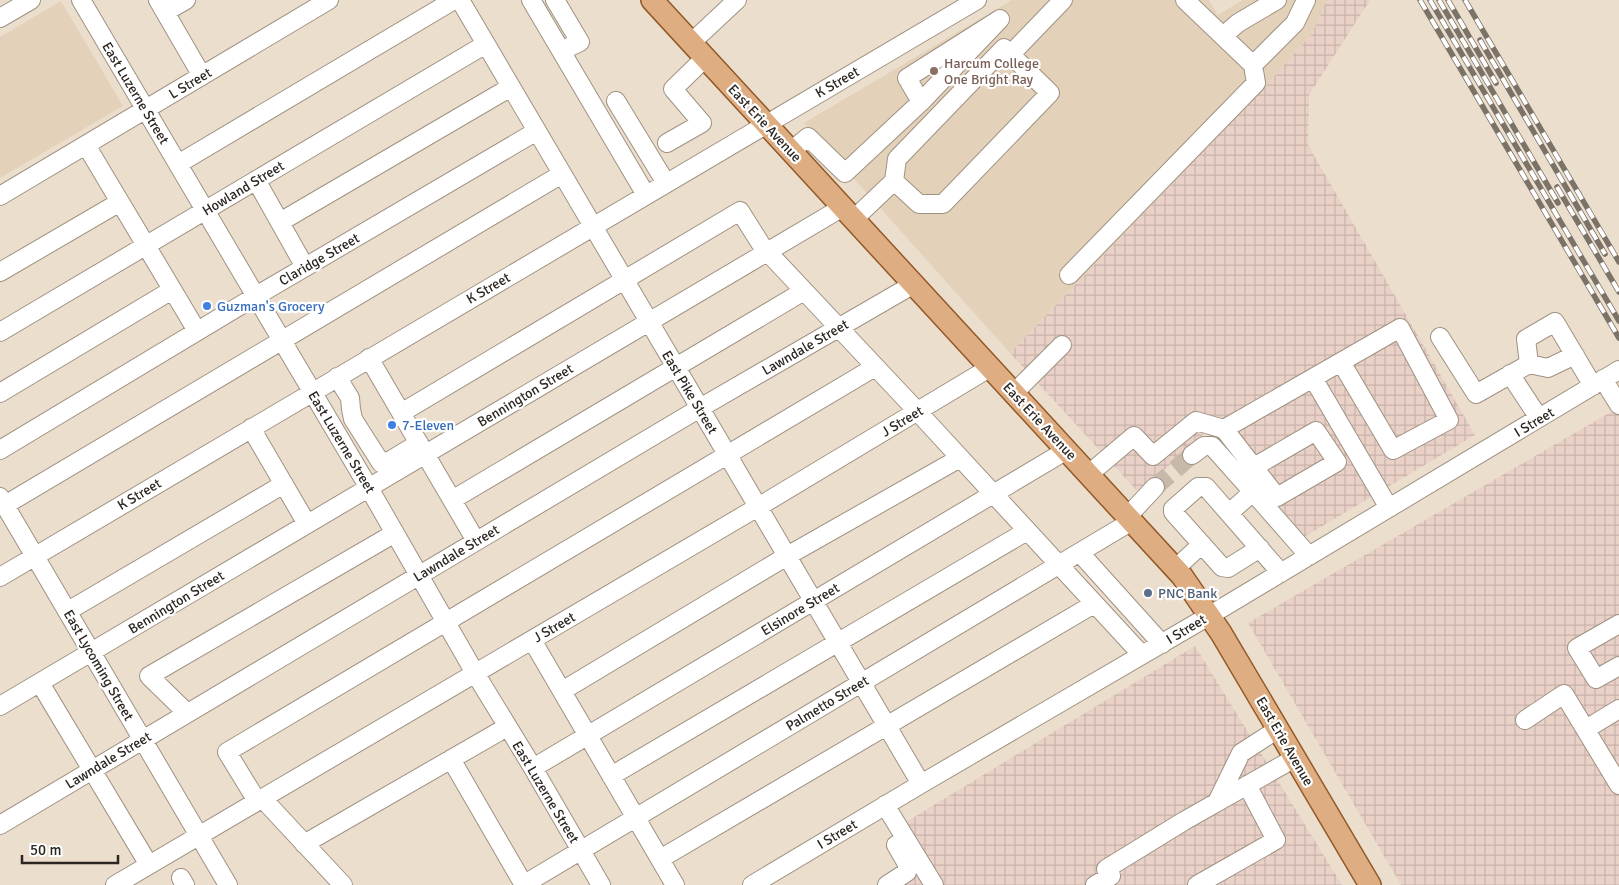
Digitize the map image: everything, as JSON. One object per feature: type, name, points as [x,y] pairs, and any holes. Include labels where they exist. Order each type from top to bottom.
[{"type":"main road","name":"East Erie Avenue","points":[[652,0],[1176,569],[1210,615],[1370,885]]},
{"type":"street","name":"East Luzerne Street","points":[[81,0],[358,469],[474,673],[533,768],[601,885]]},
{"type":"street","points":[[186,0],[161,6],[202,76]]},
{"type":"street","name":"L Street","points":[[0,196],[329,0]]},
{"type":"street","points":[[178,164],[454,0]]},
{"type":"street","name":"East Pike Street","points":[[460,0],[921,784]]},
{"type":"street","points":[[531,0],[646,195]]},
{"type":"street","points":[[555,0],[580,42],[561,51]]},
{"type":"street","points":[[667,143],[702,123],[673,89],[698,50],[737,0]]},
{"type":"street","name":"K Street","points":[[0,577],[977,0]]},
{"type":"street","points":[[1010,55],[1063,0]]},
{"type":"street","points":[[1070,276],[1256,83],[1253,65],[1185,0]]},
{"type":"street","points":[[1223,36],[1238,23],[1277,0]]},
{"type":"street","points":[[1253,65],[1295,23],[1306,0]]},
{"type":"street","points":[[0,18],[20,3]]},
{"type":"street","points":[[791,151],[808,137],[845,173],[921,102],[1000,18],[907,78],[921,102]]},
{"type":"street","name":"Howland Street","points":[[0,332],[486,44]]},
{"type":"street","points":[[1004,48],[1050,93],[943,204],[919,204],[894,181],[897,159],[1004,48]]},
{"type":"street","points":[[280,222],[511,88]]},
{"type":"street","points":[[616,101],[666,183]]},
{"type":"street","name":"Claridge Street","points":[[0,450],[197,331],[537,131]]},
{"type":"street","points":[[86,145],[197,331]]},
{"type":"street","points":[[3,501],[282,341],[562,174]]},
{"type":"street","points":[[256,180],[305,267]]},
{"type":"street","name":"Bennington Street","points":[[0,706],[369,488],[422,449],[649,322],[767,252],[848,213],[894,181]]},
{"type":"street","points":[[0,272],[120,202]]},
{"type":"street","points":[[401,413],[740,211],[767,252],[918,412],[1142,655]]},
{"type":"street","name":"Lawndale Street","points":[[0,825],[700,408],[914,284]]},
{"type":"street","points":[[0,393],[172,290]]},
{"type":"street","points":[[452,500],[804,291]]},
{"type":"street","points":[[1529,364],[1526,340],[1555,322],[1575,355],[1619,405]]},
{"type":"street","points":[[1224,429],[1400,328],[1449,420],[1393,450],[1341,362]]},
{"type":"street","points":[[1440,337],[1476,394],[1529,364],[1548,368],[1575,355]]},
{"type":"street","points":[[1014,393],[1062,345]]},
{"type":"street","points":[[369,358],[476,541]]},
{"type":"street","points":[[343,885],[260,800],[227,752],[875,366]]},
{"type":"street","name":"J Street","points":[[115,885],[758,507],[991,367]]},
{"type":"street","name":"I Street","points":[[752,885],[880,808],[1162,644],[1619,370]]},
{"type":"street","points":[[1510,374],[1539,418]]},
{"type":"street","points":[[337,377],[350,398],[353,419],[380,464],[422,449]]},
{"type":"street","points":[[1313,378],[1389,508]]},
{"type":"street","points":[[331,423],[351,411]]},
{"type":"street","points":[[1089,474],[1134,436],[1153,456],[1196,421],[1224,429],[1254,467]]},
{"type":"street","points":[[251,428],[307,524]]},
{"type":"street","points":[[1192,455],[1204,446],[1212,446],[1308,556]]},
{"type":"street","name":"Elsinore Street","points":[[533,768],[1067,450]]},
{"type":"street","points":[[562,691],[787,556],[960,458]]},
{"type":"street","points":[[358,469],[377,459]]},
{"type":"street","points":[[68,611],[284,484]]},
{"type":"street","points":[[1260,548],[1228,568],[1222,566],[1173,512],[1173,509],[1198,487],[1206,486],[1281,572]]},
{"type":"street","name":"Palmetto Street","points":[[523,885],[1080,552],[1130,518],[1156,487]]},
{"type":"street","points":[[1229,513],[1253,492]]},
{"type":"street","name":"East Lycoming Street","points":[[3,501],[228,885]]},
{"type":"street","points":[[611,776],[1027,531]]},
{"type":"street","points":[[187,713],[149,676],[395,533]]},
{"type":"street","points":[[1176,569],[1202,544]]},
{"type":"street","points":[[1080,552],[1162,644]]},
{"type":"street","points":[[660,859],[1094,604]]},
{"type":"street","points":[[1619,624],[1577,648],[1596,679],[1619,666]]},
{"type":"street","points":[[532,640],[675,885]]},
{"type":"street","points":[[40,682],[149,865]]},
{"type":"street","points":[[1525,720],[1564,694],[1619,785]]},
{"type":"street","points":[[1586,729],[1619,709]]},
{"type":"street","points":[[304,844],[507,727]]},
{"type":"street","points":[[1217,802],[1241,753],[1278,729]]},
{"type":"street","points":[[1096,885],[1111,876],[1106,869],[1217,802],[1295,758]]},
{"type":"street","points":[[451,759],[523,885]]},
{"type":"street","points":[[1197,885],[1276,840],[1247,785]]},
{"type":"street","points":[[880,808],[908,868],[907,872],[887,885]]},
{"type":"street","points":[[880,808],[934,885]]},
{"type":"shaded area","points":[[1012,0],[1209,0],[1218,15],[1243,0],[1327,0],[1312,34],[1264,88],[1010,353],[804,123]]},
{"type":"shaded area","points":[[1327,0],[1370,0],[1309,95],[1308,145],[1475,435],[1304,537],[1206,432],[1139,493],[1010,353],[1264,88],[1312,34]]},
{"type":"shaded area","points":[[61,1],[123,106],[0,178],[0,37]]},
{"type":"shaded area","points":[[1616,409],[1619,413],[1619,885],[1401,885],[1248,623]]},
{"type":"shaded area","points":[[1195,646],[1342,885],[898,885],[917,873],[893,830]]},
{"type":"tunnel","points":[[1155,487],[1192,455]]},
{"type":"railway","points":[[1420,0],[1619,338]]},
{"type":"railway","points":[[1430,0],[1619,321]]},
{"type":"railway","points":[[1439,0],[1558,203]]},
{"type":"railway","points":[[1448,0],[1496,83]]},
{"type":"railway","points":[[1465,0],[1619,262]]},
{"type":"railway","points":[[1480,40],[1605,254]]},
{"type":"railway","points":[[1557,187],[1619,292]]},
{"type":"place","name":"Harcum College One Bright Ray","points":[[934,71]]},
{"type":"place","name":"Guzman's Grocery","points":[[207,306]]},
{"type":"place","name":"7-Eleven","points":[[392,425]]},
{"type":"place","name":"PNC Bank","points":[[1148,593]]}]
